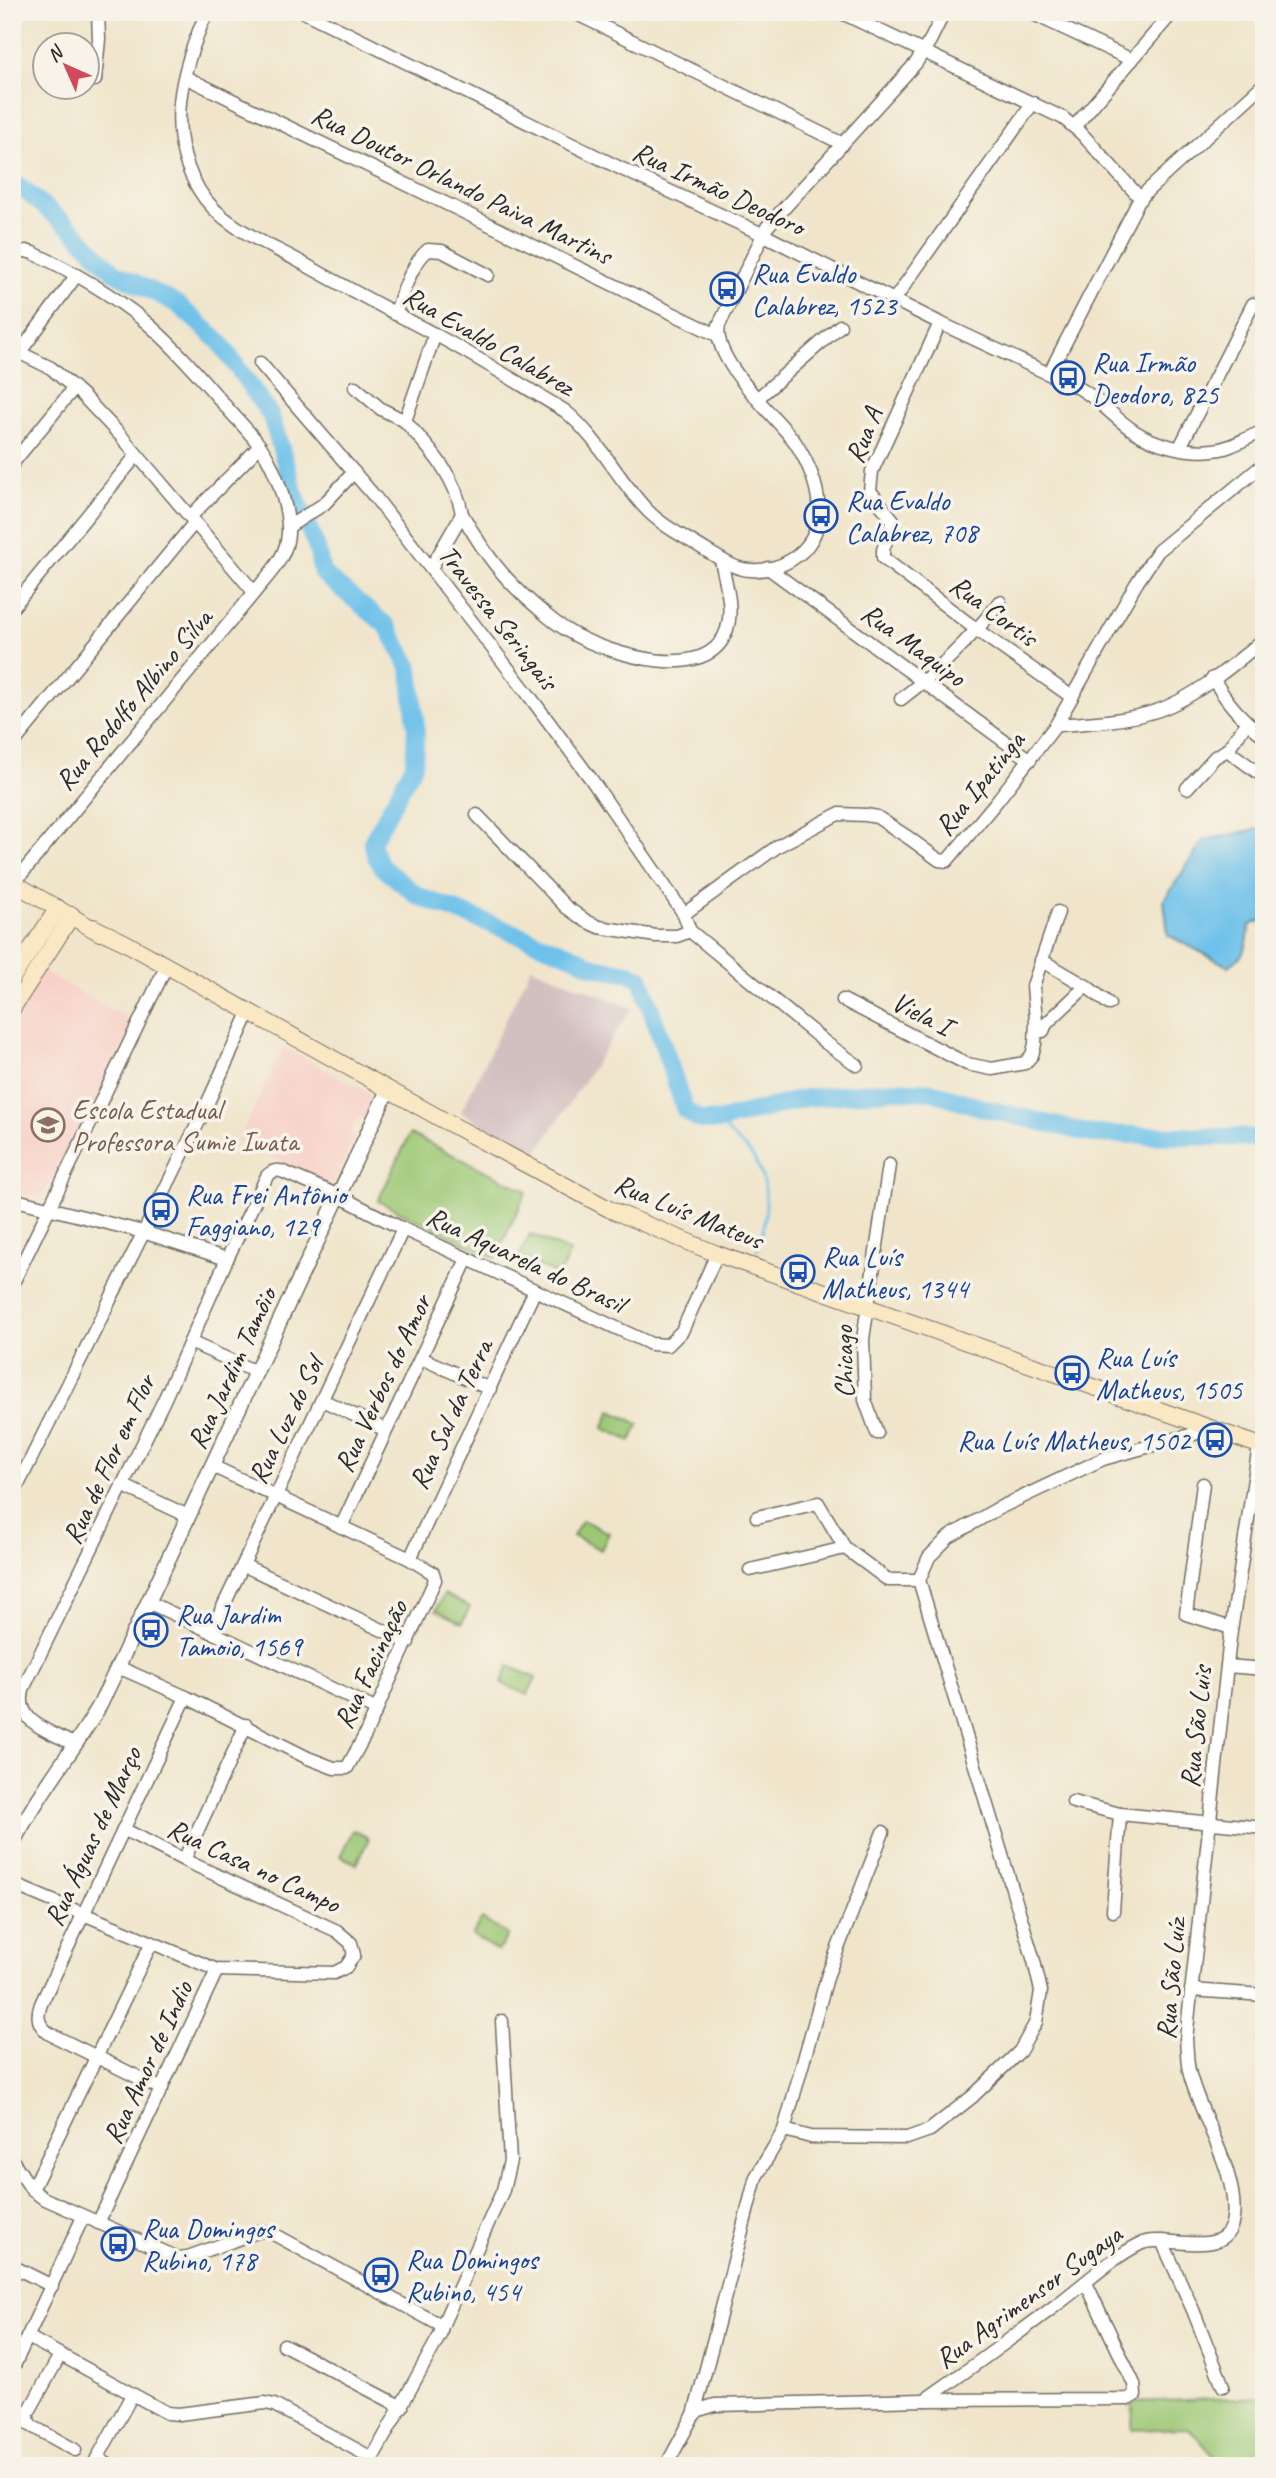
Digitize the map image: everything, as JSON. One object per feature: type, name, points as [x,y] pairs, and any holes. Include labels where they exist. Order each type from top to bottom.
[{"type":"main road","name":"Rua Luís Mateus","points":[[13,883],[93,927],[104,937],[153,965],[166,967],[609,1209],[717,1254],[1262,1446]]},
{"type":"main road","points":[[12,978],[65,911]]},
{"type":"main road","points":[[12,1009],[65,911]]},
{"type":"street","name":"Rua Evaldo Calabrez","points":[[207,12],[190,55],[177,119],[180,141],[193,178],[209,204],[239,228],[435,334],[565,411],[580,424],[656,519],[721,559],[744,569],[780,566],[800,554],[810,543],[820,512],[818,496],[804,457],[781,423],[731,368],[720,349],[717,335]]},
{"type":"street","name":"Rua Irmão Deodoro","points":[[304,12],[1091,395],[1134,431],[1151,441],[1213,450],[1231,446],[1264,431]]},
{"type":"street","points":[[573,12],[841,143]]},
{"type":"street","points":[[840,12],[1054,112],[1074,127],[1141,198]]},
{"type":"street","points":[[717,335],[761,234],[916,63],[944,12]]},
{"type":"street","points":[[1029,12],[1132,60]]},
{"type":"street","points":[[1074,127],[1173,12]]},
{"type":"street","points":[[98,13],[99,32]]},
{"type":"street","name":"Rua Doutor Orlando Paiva Martins","points":[[185,77],[717,335]]},
{"type":"street","points":[[1049,374],[1141,198],[1264,85]]},
{"type":"street","points":[[894,300],[1034,103]]},
{"type":"street","points":[[395,314],[422,255],[428,250],[442,251],[488,275]]},
{"type":"street","points":[[12,254],[26,251],[33,253],[76,276],[146,323],[185,359],[260,446],[278,481],[294,524],[324,504],[354,472]]},
{"type":"street","points":[[76,276],[16,350],[51,368],[74,388],[121,436],[254,592]]},
{"type":"street","points":[[1180,447],[1252,304]]},
{"type":"street","name":"Rua A","points":[[888,562],[883,558],[883,551],[893,520],[870,491],[870,480],[874,463],[940,323]]},
{"type":"street","points":[[758,398],[840,326]]},
{"type":"street","points":[[405,421],[435,334]]},
{"type":"street","name":"Travessa Seringais","points":[[260,363],[354,472],[431,568],[591,779],[684,914],[690,931]]},
{"type":"street","points":[[355,387],[381,409],[405,421],[435,454],[450,476],[462,514],[501,575],[539,610],[575,635],[636,658],[676,662],[695,659],[719,644],[727,628],[728,594],[721,559]]},
{"type":"street","points":[[12,464],[74,388]]},
{"type":"street","points":[[12,745],[193,519],[260,446]]},
{"type":"street","points":[[12,608],[136,456]]},
{"type":"street","name":"Rua Ipatinga","points":[[684,914],[778,846],[838,814],[877,817],[939,860],[947,861],[1056,725],[1136,584],[1158,551],[1264,464]]},
{"type":"street","points":[[431,568],[462,514]]},
{"type":"street","name":"Rua Rodolfo Albino Silva","points":[[13,883],[277,564],[294,524]]},
{"type":"street","name":"Rua Cortis","points":[[888,562],[977,630],[1072,696]]},
{"type":"street","name":"Rua Maquipo","points":[[768,568],[1030,760]]},
{"type":"street","points":[[901,699],[923,682],[977,630],[1000,602]]},
{"type":"street","points":[[1056,725],[1116,719],[1157,710],[1182,700],[1264,639]]},
{"type":"street","points":[[1213,678],[1220,692],[1247,723],[1264,736]]},
{"type":"street","points":[[1187,788],[1214,757],[1227,750],[1247,723]]},
{"type":"street","points":[[1227,750],[1264,778]]},
{"type":"street","points":[[477,816],[566,907],[586,922],[599,927],[656,936],[677,936],[690,931],[826,1043],[857,1065]]},
{"type":"street","points":[[1058,912],[1041,960],[1086,986],[1109,1004]]},
{"type":"street","name":"Viela I","points":[[843,1000],[967,1064],[992,1069],[1021,1064],[1032,1055],[1036,1021],[1033,986],[1041,960]]},
{"type":"street","points":[[12,1285],[166,967]]},
{"type":"street","points":[[1043,1031],[1046,1024],[1086,986]]},
{"type":"street","points":[[12,1497],[202,1115],[249,1013]]},
{"type":"street","name":"Rua Jardim Tamôio","points":[[12,1844],[31,1807],[100,1705],[388,1090]]},
{"type":"street","name":"Chicago","points":[[877,1433],[863,1388],[863,1339],[889,1165]]},
{"type":"street","name":"Rua Aquarela do Brasil","points":[[271,1172],[282,1171],[339,1196],[403,1229],[650,1344],[668,1345],[682,1331],[717,1254]]},
{"type":"street","name":"Rua de Flor em Flor","points":[[75,1745],[26,1716],[21,1696],[227,1259],[271,1172]]},
{"type":"street","points":[[12,1199],[144,1232],[227,1259]]},
{"type":"street","name":"Rua Luz do Sol","points":[[211,1633],[403,1229]]},
{"type":"street","name":"Rua Verbos do Amor","points":[[341,1527],[467,1259]]},
{"type":"street","name":"Rua Sal da Terra","points":[[410,1559],[535,1290]]},
{"type":"street","points":[[190,1342],[256,1372]]},
{"type":"street","points":[[421,1358],[490,1389]]},
{"type":"street","points":[[322,1400],[386,1430]]},
{"type":"street","points":[[784,2130],[810,2137],[906,2138],[930,2130],[972,2096],[1020,2051],[1036,2022],[1041,1991],[1039,1981],[919,1580],[929,1557],[949,1537],[997,1509],[1103,1459],[1212,1429]]},
{"type":"street","name":"Rua São Luis","points":[[1209,1822],[1231,1633],[1262,1446]]},
{"type":"street","name":"Rua Facinação","points":[[118,1667],[186,1696],[308,1758],[345,1770],[377,1710],[435,1580],[433,1573],[410,1559],[212,1466]]},
{"type":"street","points":[[122,1485],[188,1516]]},
{"type":"street","points":[[1203,1485],[1186,1614],[1231,1633]]},
{"type":"street","points":[[757,1517],[818,1503],[845,1548],[888,1580],[919,1580]]},
{"type":"street","points":[[750,1570],[845,1548]]},
{"type":"street","points":[[243,1565],[408,1642]]},
{"type":"street","points":[[148,1602],[377,1710]]},
{"type":"street","points":[[1227,1666],[1264,1669]]},
{"type":"street","name":"Rua Águas de Março","points":[[162,2089],[46,2032],[37,2017],[186,1696]]},
{"type":"street","points":[[184,1860],[246,1726]]},
{"type":"street","points":[[1073,1802],[1120,1814],[1264,1828]]},
{"type":"street","points":[[1113,1911],[1120,1814]]},
{"type":"street","name":"Rua São Luíz","points":[[1162,2241],[1207,2243],[1226,2235],[1234,2216],[1225,2168],[1189,2072],[1186,2039],[1209,1822]]},
{"type":"street","name":"Rua Casa no Campo","points":[[123,1829],[337,1931],[351,1943],[354,1955],[346,1967],[334,1973],[217,1970]]},
{"type":"street","points":[[666,2466],[693,2416],[756,2177],[784,2130],[828,1974],[883,1832]]},
{"type":"street","name":"Rua Amor de Indio","points":[[12,1884],[82,1916],[217,1970],[98,2223]]},
{"type":"street","points":[[32,2190],[151,1944]]},
{"type":"street","points":[[1191,1990],[1264,1995]]},
{"type":"street","points":[[21,2344],[60,2355],[167,2413],[179,2414],[265,2403],[274,2405],[370,2462],[440,2334],[503,2190],[510,2161],[502,2021]]},
{"type":"street","points":[[12,2160],[32,2190],[43,2198],[178,2259],[260,2231],[270,2232],[442,2326]]},
{"type":"street","points":[[12,2370],[21,2344],[52,2286],[83,2217]]},
{"type":"street","points":[[1162,2241],[1223,2386]]},
{"type":"street","name":"Rua Agrimensor Sugaya","points":[[925,2400],[1012,2340],[1143,2242],[1162,2241]]},
{"type":"street","points":[[12,2266],[52,2286]]},
{"type":"street","name":"Rua Agrimensor Sugaya","points":[[693,2416],[699,2410],[716,2405],[1132,2398],[1135,2389],[1086,2283]]},
{"type":"street","points":[[284,2344],[402,2407]]},
{"type":"street","points":[[60,2355],[27,2414],[27,2421],[75,2450]]},
{"type":"street","points":[[110,2466],[95,2462],[132,2395]]},
{"type":"shaded area","points":[[531,967],[632,1008],[534,1157],[461,1112]]},
{"type":"shaded area","name":"Escola Estadual Professora Sumie Iwata","points":[[43,972],[135,1022],[56,1179],[44,1194],[26,1196],[12,1192],[12,1021]]},
{"type":"shaded area","points":[[284,1047],[370,1094],[371,1107],[364,1120],[358,1118],[351,1134],[356,1137],[333,1183],[325,1184],[238,1141]]},
{"type":"green space","points":[[410,1134],[527,1191],[495,1258],[378,1201]]},
{"type":"green space","points":[[530,1234],[570,1252],[559,1276],[519,1257]]},
{"type":"green space","points":[[611,1411],[639,1424],[631,1441],[603,1428]]},
{"type":"green space","points":[[582,1520],[609,1533],[601,1550],[573,1536]]},
{"type":"green space","points":[[444,1594],[470,1607],[462,1623],[436,1610]]},
{"type":"green space","points":[[509,1666],[536,1678],[527,1695],[501,1683]]},
{"type":"green space","points":[[353,1830],[369,1838],[357,1864],[340,1856]]},
{"type":"green space","points":[[482,1919],[508,1935],[498,1951],[472,1935]]},
{"type":"green space","points":[[1264,2397],[1264,2466],[1223,2466],[1189,2428],[1132,2430],[1133,2402]]},
{"type":"water","points":[[1264,828],[1264,920],[1250,925],[1243,954],[1228,966],[1168,935],[1164,900],[1204,840]]},
{"type":"waterway","points":[[12,180],[74,231],[114,272],[177,304],[219,341],[271,416],[294,492],[317,548],[322,573],[387,626],[410,668],[416,726],[414,765],[372,842],[376,857],[383,868],[418,896],[573,956],[594,967],[629,973],[641,979],[685,1110],[700,1120],[718,1121],[806,1098],[895,1090],[933,1092],[983,1108],[1092,1134],[1264,1138]]},
{"type":"waterway","points":[[718,1121],[746,1149],[764,1184],[766,1211],[757,1250]]},
{"type":"place","name":"Rua Evaldo Calabrez, 1523","points":[[727,289]]},
{"type":"place","name":"Rua Irmão Deodoro, 825","points":[[1068,378]]},
{"type":"place","name":"Rua Evaldo Calabrez, 708","points":[[821,516]]},
{"type":"place","name":"Escola Estadual Professora Sumie Iwata","points":[[48,1125]]},
{"type":"place","name":"Rua Frei Antônio Faggiano, 129","points":[[161,1210]]},
{"type":"place","name":"Rua Luís Matheus, 1344","points":[[798,1272]]},
{"type":"place","name":"Rua Luís Matheus, 1505","points":[[1072,1373]]},
{"type":"place","name":"Rua Luís Matheus, 1502","points":[[1215,1440]]},
{"type":"place","name":"Rua Jardim Tamoio, 1569","points":[[151,1630]]},
{"type":"place","name":"Rua Domingos Rubino, 178","points":[[118,2244]]},
{"type":"place","name":"Rua Domingos Rubino, 454","points":[[381,2275]]}]
